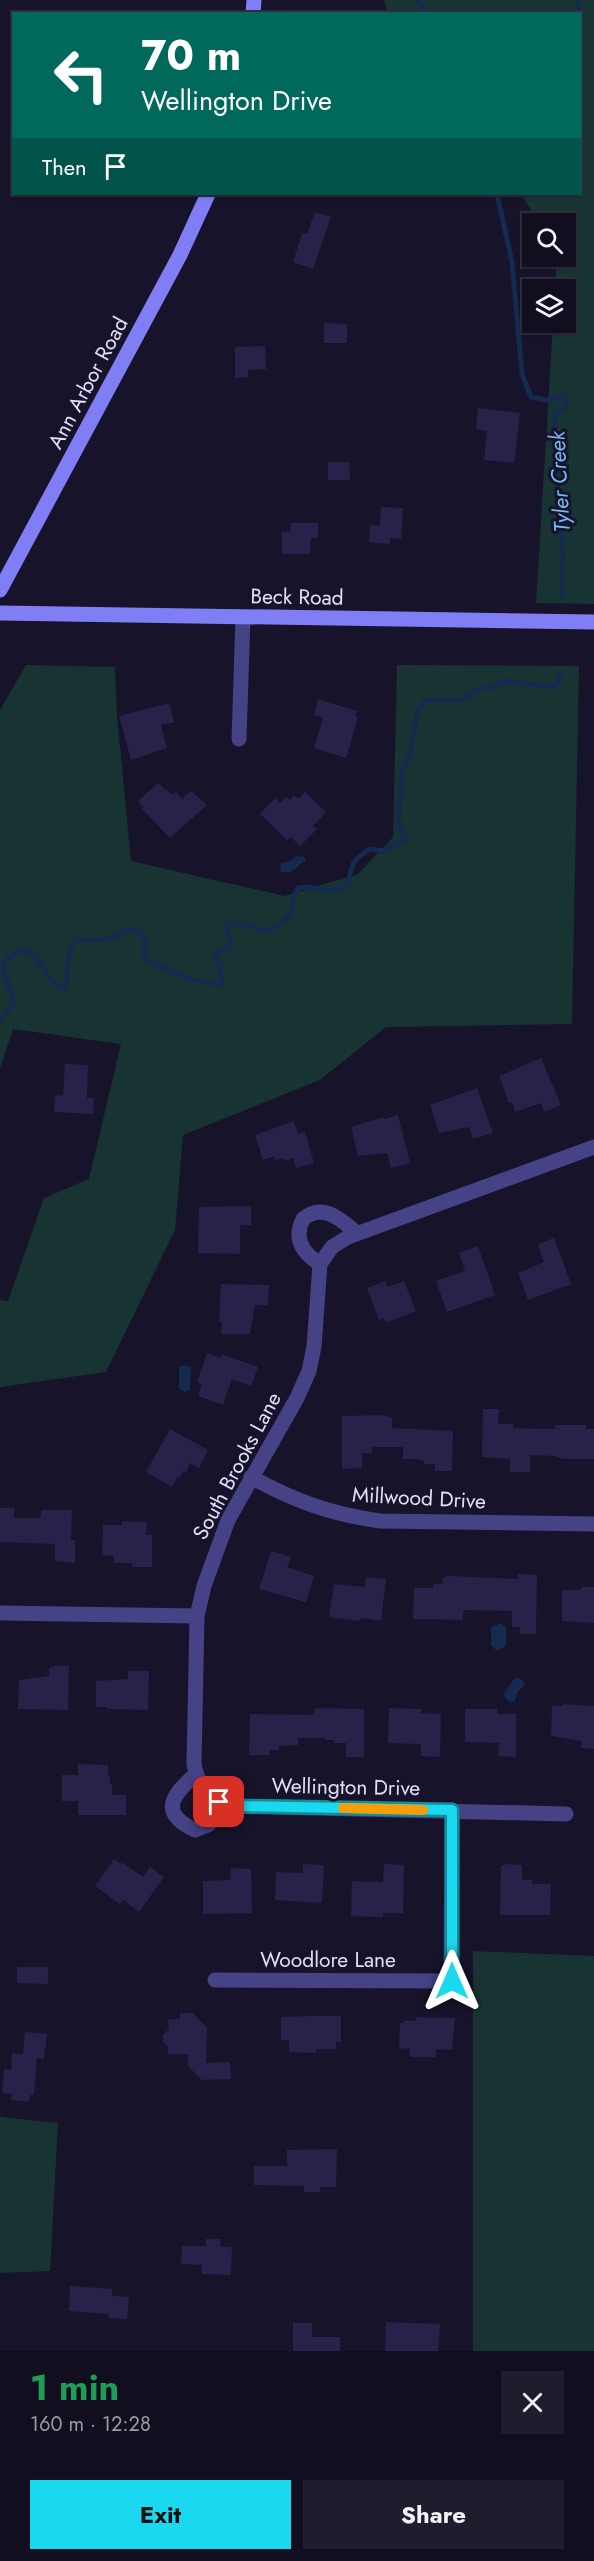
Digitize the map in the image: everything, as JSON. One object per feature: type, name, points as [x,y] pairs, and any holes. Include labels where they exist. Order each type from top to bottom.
[{"type":"main road","name":"Ann Arbor Road","points":[[0,590],[180,255],[208,195]]},
{"type":"main road","name":"Beck Road","points":[[0,613],[594,622]]},
{"type":"street","points":[[239,739],[243,617]]},
{"type":"street","points":[[357,1233],[331,1214],[318,1212],[308,1215],[299,1226],[300,1242],[306,1255],[320,1264],[332,1246],[340,1240],[594,1147]]},
{"type":"street","name":"South Brooks Lane","points":[[196,1774],[197,1616],[204,1586],[219,1539],[251,1477],[297,1398],[309,1371],[314,1347],[320,1264]]},
{"type":"street","name":"Millwood Drive","points":[[251,1477],[287,1497],[310,1506],[344,1516],[380,1521],[594,1524]]},
{"type":"street","points":[[0,1613],[197,1616]]},
{"type":"street","points":[[196,1774],[174,1799],[172,1810],[179,1822],[195,1830],[208,1825],[228,1806]]},
{"type":"street","name":"Wellington Drive","points":[[196,1774],[208,1794],[228,1806],[566,1814]]},
{"type":"street","name":"Woodlore Lane","points":[[215,1980],[452,1981],[452,1810]]},
{"type":"green space","points":[[384,0],[594,0],[594,604],[536,603],[552,333],[576,333],[576,279],[556,279],[556,267],[576,267],[576,213],[533,213],[522,195],[582,195],[582,12],[388,12]]},
{"type":"green space","points":[[26,665],[115,667],[117,715],[131,861],[285,896],[358,874],[393,837],[397,665],[579,666],[572,1024],[386,1027],[320,1080],[183,1135],[175,1230],[106,1372],[0,1387],[0,1300],[8,1301],[44,1198],[89,1179],[121,1044],[13,1029],[0,1068],[0,710]]},
{"type":"green space","points":[[473,1951],[594,1956],[594,2351],[473,2351]]},
{"type":"green space","points":[[0,2117],[58,2123],[50,2271],[0,2273]]},
{"type":"water","points":[[296,856],[305,857],[306,861],[292,871],[280,871],[281,863],[290,861]]},
{"type":"water","points":[[185,1365],[191,1367],[190,1390],[185,1392],[179,1389],[179,1367]]},
{"type":"water","points":[[501,1623],[506,1627],[506,1646],[497,1651],[491,1645],[491,1627]]},
{"type":"water","points":[[515,1678],[521,1679],[525,1685],[518,1691],[515,1701],[510,1702],[505,1698],[504,1693]]},
{"type":"building","points":[[315,212],[331,217],[313,269],[293,262],[302,233],[307,234]]},
{"type":"building","points":[[324,323],[347,324],[347,343],[324,343]]},
{"type":"building","points":[[265,346],[266,369],[248,370],[248,377],[235,378],[235,347]]},
{"type":"building","points":[[478,408],[520,413],[514,463],[484,460],[487,431],[476,429]]},
{"type":"building","points":[[328,462],[349,462],[350,480],[328,480]]},
{"type":"building","points":[[381,507],[403,508],[401,539],[390,538],[390,544],[369,542],[370,525],[380,526]]},
{"type":"building","points":[[291,523],[318,523],[318,538],[311,538],[310,554],[282,554],[282,532],[290,532]]},
{"type":"building","points":[[318,699],[357,711],[355,716],[358,717],[346,758],[314,748],[323,718],[314,715]]},
{"type":"building","points":[[169,703],[174,722],[161,725],[167,748],[131,760],[119,716]]},
{"type":"building","points":[[158,783],[172,795],[176,792],[182,799],[191,791],[207,805],[170,838],[142,809],[138,801]]},
{"type":"building","points":[[305,792],[326,812],[313,826],[317,829],[300,846],[291,837],[287,840],[260,814],[275,798],[280,803],[286,797],[290,800],[294,795],[298,799]]},
{"type":"building","points":[[541,1058],[561,1105],[544,1112],[541,1103],[515,1112],[512,1102],[509,1103],[499,1076]]},
{"type":"building","points":[[65,1064],[88,1065],[87,1098],[94,1098],[93,1114],[54,1112],[55,1095],[63,1096]]},
{"type":"building","points":[[477,1088],[493,1133],[473,1139],[469,1127],[439,1133],[430,1105]]},
{"type":"building","points":[[398,1115],[410,1163],[391,1168],[387,1153],[358,1156],[351,1127]]},
{"type":"building","points":[[294,1121],[298,1134],[305,1132],[314,1163],[296,1168],[293,1158],[284,1161],[283,1158],[275,1160],[274,1156],[263,1160],[255,1135]]},
{"type":"building","points":[[251,1206],[251,1225],[240,1225],[240,1254],[198,1253],[199,1207]]},
{"type":"building","points":[[554,1238],[571,1284],[528,1300],[518,1273],[544,1262],[538,1244]]},
{"type":"building","points":[[478,1246],[495,1295],[447,1312],[436,1281],[465,1271],[459,1253]]},
{"type":"building","points":[[385,1281],[388,1287],[404,1281],[416,1311],[386,1323],[384,1318],[379,1320],[367,1288]]},
{"type":"building","points":[[221,1284],[269,1285],[268,1305],[255,1305],[250,1334],[221,1334],[222,1322],[219,1322]]},
{"type":"building","points":[[207,1353],[221,1358],[221,1354],[258,1367],[251,1386],[232,1379],[223,1405],[198,1396],[202,1384],[197,1382]]},
{"type":"building","points":[[483,1409],[499,1409],[498,1424],[513,1424],[513,1428],[555,1429],[555,1425],[586,1425],[586,1429],[594,1429],[594,1459],[563,1459],[555,1456],[530,1455],[530,1472],[510,1472],[510,1459],[482,1457]]},
{"type":"building","points":[[342,1416],[392,1417],[392,1428],[453,1431],[452,1471],[435,1471],[435,1464],[424,1464],[424,1461],[416,1459],[403,1459],[403,1447],[372,1447],[372,1453],[362,1453],[362,1468],[342,1469]]},
{"type":"building","points":[[170,1429],[208,1450],[199,1468],[190,1463],[186,1472],[183,1471],[180,1477],[178,1476],[172,1487],[146,1472]]},
{"type":"building","points":[[0,1508],[14,1508],[14,1518],[41,1518],[41,1510],[72,1510],[71,1540],[75,1540],[75,1563],[55,1561],[55,1544],[0,1542]]},
{"type":"building","points":[[122,1521],[147,1522],[146,1535],[152,1535],[152,1567],[132,1567],[132,1563],[114,1563],[114,1556],[102,1555],[103,1525],[122,1525]]},
{"type":"building","points":[[271,1551],[291,1557],[287,1567],[314,1576],[306,1602],[259,1589]]},
{"type":"building","points":[[518,1574],[537,1575],[536,1634],[519,1634],[520,1627],[512,1627],[512,1611],[463,1610],[463,1620],[413,1619],[414,1588],[433,1588],[433,1584],[443,1584],[443,1578],[448,1576],[518,1579]]},
{"type":"building","points":[[366,1577],[386,1579],[381,1621],[329,1617],[334,1584],[365,1587]]},
{"type":"building","points":[[582,1587],[594,1587],[594,1623],[562,1621],[562,1590],[581,1590]]},
{"type":"building","points":[[69,1666],[68,1710],[18,1709],[19,1680],[49,1676],[49,1668]]},
{"type":"building","points":[[128,1671],[149,1671],[148,1710],[96,1707],[96,1681],[128,1679]]},
{"type":"building","points":[[563,1704],[594,1706],[594,1749],[581,1748],[581,1741],[551,1736],[552,1706],[563,1706]]},
{"type":"building","points":[[389,1708],[421,1709],[421,1713],[441,1714],[440,1757],[421,1756],[421,1744],[388,1743]]},
{"type":"building","points":[[314,1709],[364,1709],[364,1757],[346,1757],[346,1743],[334,1743],[334,1740],[325,1740],[325,1738],[298,1738],[298,1745],[279,1746],[279,1750],[269,1750],[269,1755],[249,1755],[250,1714],[314,1715]]},
{"type":"building","points":[[465,1709],[497,1709],[497,1714],[516,1714],[516,1757],[498,1756],[499,1743],[465,1742]]},
{"type":"building","points":[[78,1764],[108,1765],[112,1795],[126,1795],[126,1815],[78,1815],[78,1801],[62,1801],[62,1775],[78,1775]]},
{"type":"building","points":[[114,1859],[143,1877],[150,1867],[164,1877],[139,1912],[123,1900],[120,1904],[95,1886]]},
{"type":"building","points":[[303,1864],[324,1865],[322,1903],[275,1900],[276,1872],[303,1873]]},
{"type":"building","points":[[384,1864],[404,1865],[403,1913],[383,1913],[383,1917],[351,1916],[352,1881],[383,1882]]},
{"type":"building","points":[[522,1865],[522,1880],[532,1880],[532,1884],[551,1884],[550,1915],[500,1915],[501,1866]]},
{"type":"building","points":[[231,1868],[251,1869],[252,1913],[203,1914],[203,1881],[230,1880]]},
{"type":"building","points":[[17,1967],[48,1967],[48,1984],[17,1983]]},
{"type":"building","points":[[180,2013],[193,2013],[207,2028],[206,2063],[230,2062],[231,2079],[202,2080],[188,2066],[188,2054],[168,2054],[163,2035],[169,2029],[168,2019],[180,2019]]},
{"type":"building","points":[[341,2016],[341,2042],[336,2042],[336,2049],[316,2049],[316,2053],[289,2052],[289,2040],[281,2040],[281,2017]]},
{"type":"building","points":[[416,2017],[455,2018],[452,2050],[436,2049],[436,2057],[410,2057],[410,2049],[399,2048],[400,2023],[404,2023],[403,2020],[416,2021]]},
{"type":"building","points":[[25,2032],[47,2034],[44,2059],[37,2058],[34,2095],[30,2095],[29,2102],[11,2100],[12,2094],[2,2093],[4,2069],[11,2070],[12,2053],[23,2054]]},
{"type":"building","points":[[337,2149],[336,2187],[320,2187],[320,2192],[304,2192],[304,2186],[254,2185],[254,2166],[287,2166],[287,2150]]},
{"type":"building","points":[[206,2239],[221,2239],[220,2247],[232,2247],[231,2275],[202,2274],[202,2265],[181,2264],[182,2246],[206,2246]]},
{"type":"building","points":[[70,2286],[112,2289],[112,2296],[129,2297],[127,2319],[108,2318],[109,2314],[69,2311]]},
{"type":"building","points":[[386,2322],[440,2324],[438,2351],[385,2351]]},
{"type":"building","points":[[293,2323],[312,2323],[312,2337],[340,2337],[340,2351],[293,2351]]},
{"type":"waterway","name":"Tyler Creek","points":[[418,0],[425,12]]},
{"type":"waterway","points":[[578,12],[579,0]]},
{"type":"waterway","name":"Tyler Creek","points":[[497,195],[512,262],[522,374],[531,397],[546,400],[562,396],[566,403],[565,407],[555,413],[555,465],[563,553],[562,596]]},
{"type":"waterway","name":"Tyler Creek","points":[[0,1019],[14,1004],[2,966],[9,957],[24,951],[30,953],[56,985],[63,988],[67,984],[67,963],[74,940],[110,939],[131,929],[140,933],[144,939],[144,956],[148,961],[192,980],[222,985],[220,966],[213,955],[231,946],[231,940],[225,927],[227,923],[239,923],[261,930],[273,928],[293,912],[293,897],[298,888],[341,889],[347,884],[353,864],[360,856],[370,849],[383,851],[407,839],[398,824],[402,771],[410,754],[417,713],[423,702],[464,700],[477,688],[490,688],[504,681],[551,687],[560,680],[560,672]]},
{"type":"slow traffic","points":[[343,1808],[423,1810]]},
{"type":"route","points":[[219,1802],[228,1806],[452,1810],[452,1981]]}]
